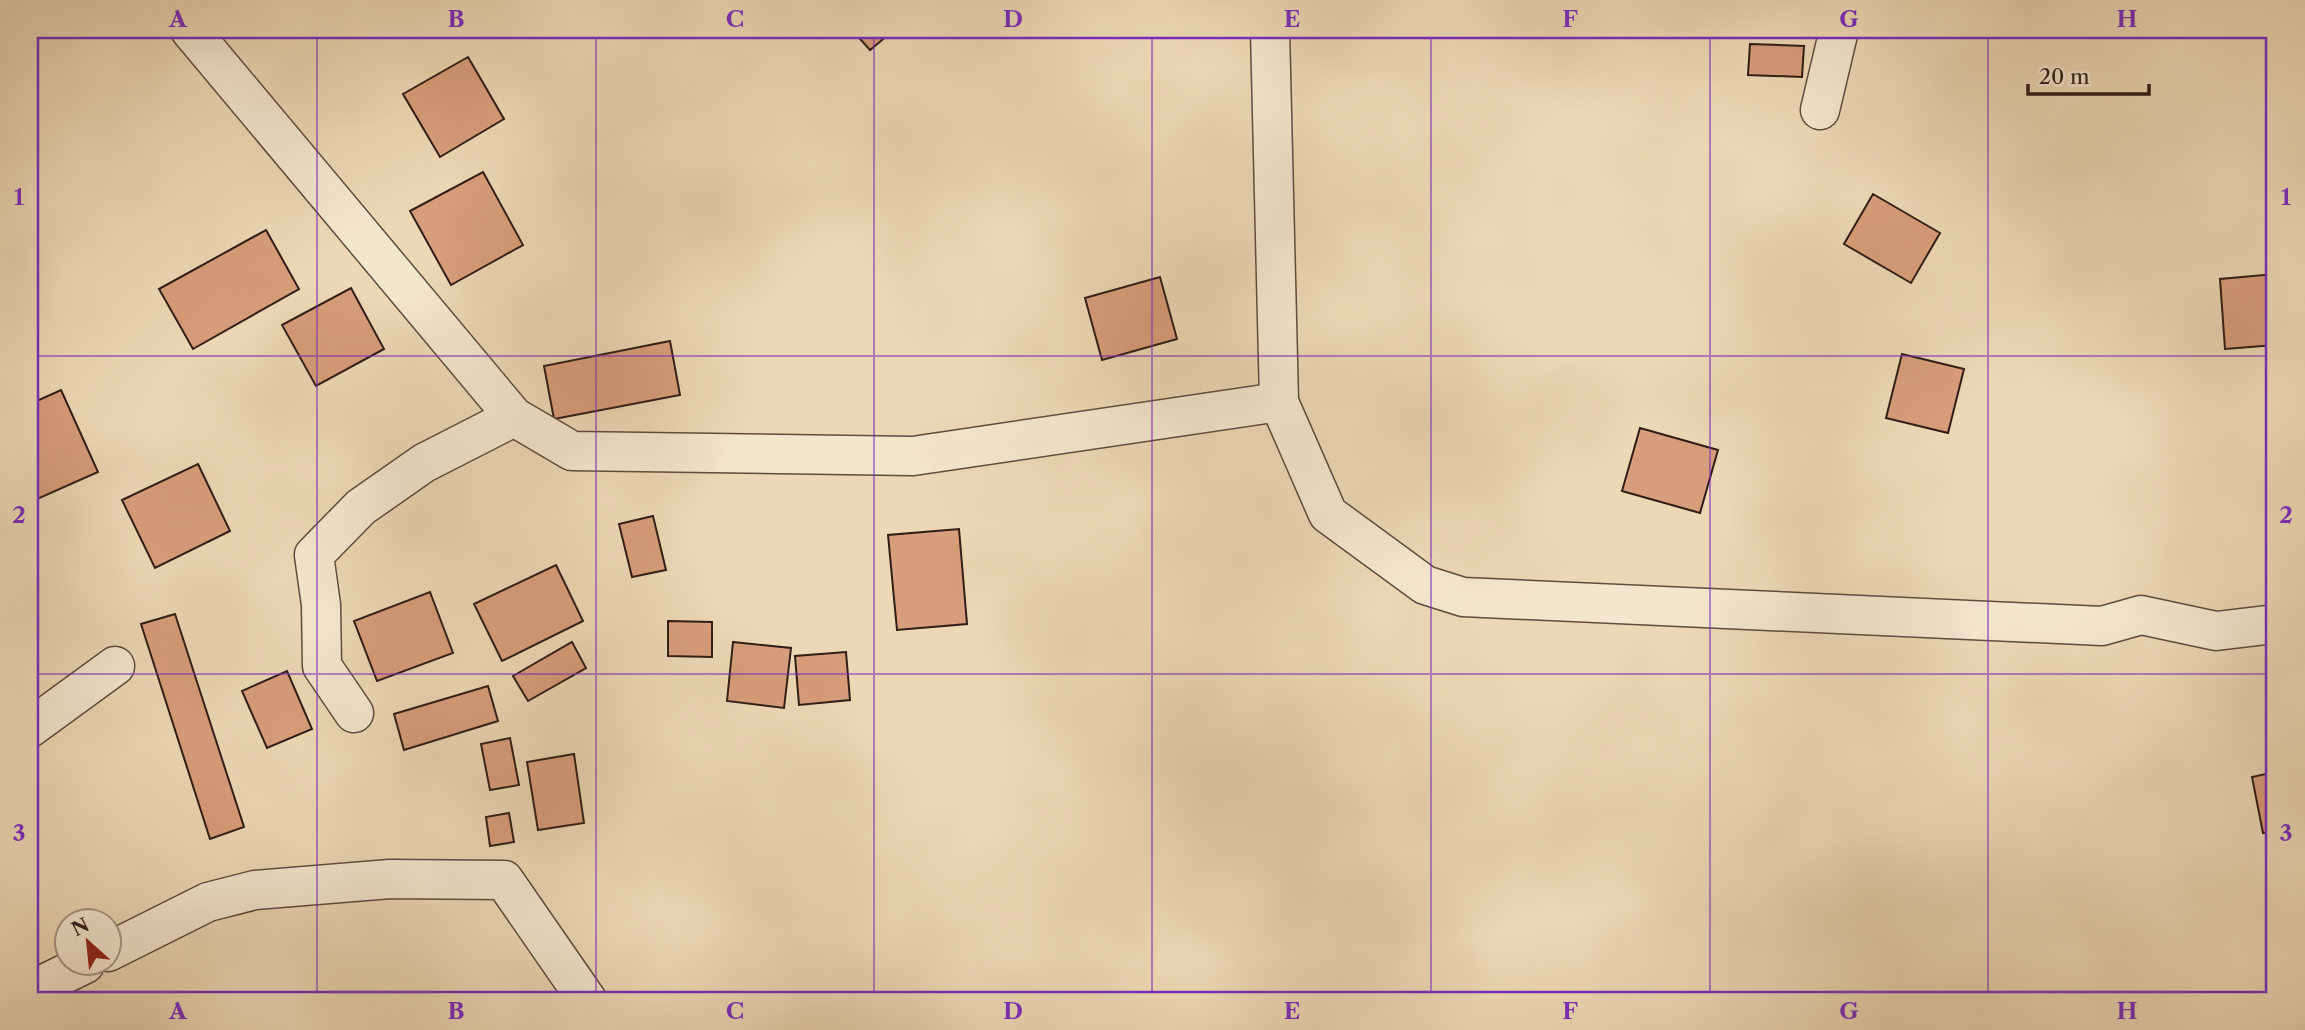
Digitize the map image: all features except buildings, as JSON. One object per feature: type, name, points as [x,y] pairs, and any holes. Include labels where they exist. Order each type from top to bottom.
[{"type":"street","points":[[1270,30],[1279,402],[1328,514],[1425,584],[1464,597],[2102,626],[2141,615],[2216,631],[2275,624]]},
{"type":"street","points":[[1820,110],[1839,30]]},
{"type":"street","points":[[206,34],[514,417],[572,451],[913,456],[1279,402]]},
{"type":"street","points":[[354,713],[322,666],[321,605],[314,555],[361,508],[424,463],[514,417]]},
{"type":"street","points":[[30,728],[115,666]]},
{"type":"street","points":[[122,945],[208,902],[255,890],[390,879],[503,880],[587,1000]]},
{"type":"street","points":[[30,991],[56,978]]}]
